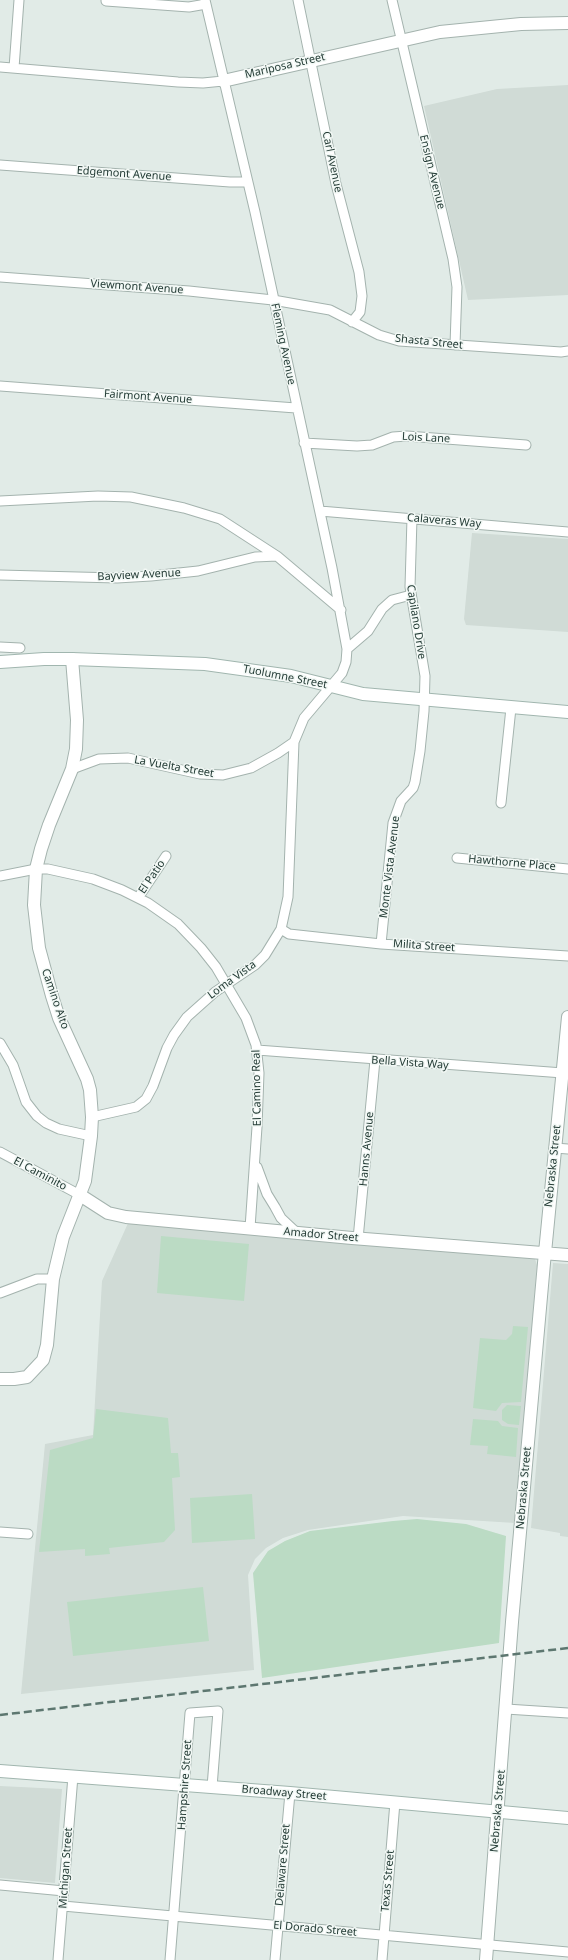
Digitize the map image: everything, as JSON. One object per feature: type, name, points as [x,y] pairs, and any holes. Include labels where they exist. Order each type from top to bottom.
[{"type":"street","points":[[14,68],[19,0]]},
{"type":"street","name":"Carl Avenue","points":[[298,0],[336,184],[359,272],[362,296],[360,312],[352,322]]},
{"type":"street","name":"Ensign Avenue","points":[[392,0],[400,40],[453,259],[457,288],[455,345]]},
{"type":"street","points":[[106,1],[189,7],[205,2]]},
{"type":"street","name":"Fleming Avenue","points":[[205,2],[247,182],[341,610],[347,649],[346,662],[342,673],[331,686]]},
{"type":"street","name":"Mariposa Street","points":[[0,66],[203,83],[223,81],[310,60],[440,32],[489,26],[568,23]]},
{"type":"street","name":"Edgemont Avenue","points":[[0,165],[247,182]]},
{"type":"street","name":"Viewmont Avenue","points":[[0,277],[189,291],[273,300]]},
{"type":"street","name":"Shasta Street","points":[[273,300],[330,310],[379,335],[400,341],[561,352],[568,351]]},
{"type":"street","name":"Fairmont Avenue","points":[[0,386],[296,408]]},
{"type":"street","name":"Lois Lane","points":[[304,443],[357,446],[372,445],[393,437],[408,436],[526,445]]},
{"type":"street","points":[[0,501],[98,496],[131,497],[161,502],[220,519],[277,556],[341,610]]},
{"type":"street","name":"Calaveras Way","points":[[320,511],[568,532]]},
{"type":"street","name":"Capilano Drive","points":[[412,518],[410,587],[425,676],[425,701]]},
{"type":"street","name":"Bayview Avenue","points":[[0,575],[102,577],[151,576],[198,571],[255,557],[277,556]]},
{"type":"street","points":[[347,649],[368,631],[382,610],[392,600],[411,595]]},
{"type":"street","points":[[0,647],[20,648]]},
{"type":"street","name":"Tuolumne Street","points":[[0,662],[72,659],[194,664],[244,668],[291,676],[363,694],[425,701],[568,712]]},
{"type":"street","name":"Camino Alto","points":[[0,1379],[19,1379],[31,1374],[43,1360],[48,1336],[52,1279],[64,1237],[85,1181],[91,1136],[92,1117],[87,1079],[59,1018],[43,964],[34,905],[36,869],[49,825],[72,769],[76,749],[77,720],[72,659]]},
{"type":"street","name":"Loma Vista","points":[[92,1117],[136,1107],[146,1099],[153,1086],[174,1034],[187,1017],[200,1004],[255,965],[265,955],[281,929],[288,896],[294,742],[304,718],[331,686]]},
{"type":"street","name":"Monte Vista Avenue","points":[[381,944],[393,823],[401,801],[413,788],[415,782],[425,701]]},
{"type":"street","points":[[501,804],[510,708]]},
{"type":"street","name":"La Vuelta Street","points":[[72,769],[98,759],[128,758],[200,774],[223,775],[251,768],[294,742]]},
{"type":"street","name":"El Patio","points":[[138,898],[166,856]]},
{"type":"street","name":"Hawthorne Place","points":[[457,858],[568,869]]},
{"type":"street","name":"El Camino Real","points":[[0,876],[36,869],[48,869],[93,879],[138,898],[178,924],[201,948],[227,984],[246,1018],[257,1050],[259,1073],[256,1164],[250,1228]]},
{"type":"street","name":"Milita Street","points":[[281,929],[289,934],[381,944],[568,956]]},
{"type":"street","name":"Nebraska Street","points":[[486,1960],[545,1253],[567,1042],[568,1017]]},
{"type":"street","points":[[0,1043],[13,1065],[26,1102],[37,1116],[46,1123],[59,1129],[91,1136]]},
{"type":"street","name":"Bella Vista Way","points":[[257,1050],[563,1073]]},
{"type":"street","name":"Hanns Avenue","points":[[358,1239],[375,1060]]},
{"type":"street","points":[[555,1148],[568,1149]]},
{"type":"street","name":"El Caminito","points":[[1,1156],[80,1195]]},
{"type":"street","points":[[256,1164],[267,1194],[281,1218],[297,1233]]},
{"type":"street","name":"Amador Street","points":[[80,1195],[108,1212],[116,1215],[358,1239],[568,1255]]},
{"type":"street","points":[[0,1293],[37,1279],[52,1279]]},
{"type":"street","points":[[0,1532],[28,1534]]},
{"type":"street","points":[[506,1709],[568,1713]]},
{"type":"street","name":"Hampshire Street","points":[[170,1960],[190,1713],[218,1711],[212,1787]]},
{"type":"street","name":"Broadway Street","points":[[0,1771],[290,1793],[568,1818]]},
{"type":"street","name":"Michigan Street","points":[[58,1960],[73,1776]]},
{"type":"street","name":"Delaware Street","points":[[275,1960],[290,1793]]},
{"type":"street","name":"Texas Street","points":[[382,1960],[395,1802]]},
{"type":"street","points":[[0,1885],[64,1891]]},
{"type":"street","name":"El Dorado Street","points":[[63,1906],[568,1952]]},
{"type":"shaded area","points":[[568,85],[568,295],[468,300],[424,106],[497,89]]},
{"type":"shaded area","points":[[472,533],[568,539],[568,632],[466,625],[464,619]]},
{"type":"shaded area","points":[[129,1221],[535,1259],[537,1265],[515,1523],[403,1516],[308,1530],[283,1538],[266,1548],[255,1559],[248,1575],[254,1670],[21,1694],[45,1444],[93,1435],[102,1281]]},
{"type":"shaded area","points":[[553,1263],[568,1264],[568,1537],[560,1536],[560,1533],[531,1528]]},
{"type":"shaded area","points":[[0,1786],[62,1789],[55,1883],[0,1878]]},
{"type":"green space","points":[[161,1236],[249,1244],[244,1301],[157,1293]]},
{"type":"green space","points":[[513,1326],[528,1327],[521,1402],[502,1403],[496,1411],[473,1408],[480,1338],[506,1340],[512,1334]]},
{"type":"green space","points":[[507,1405],[521,1406],[519,1425],[508,1424],[502,1420],[502,1410]]},
{"type":"green space","points":[[96,1409],[168,1418],[171,1453],[178,1453],[180,1477],[172,1478],[175,1530],[164,1542],[109,1548],[110,1554],[85,1556],[85,1549],[39,1552],[50,1450],[93,1438]]},
{"type":"green space","points":[[473,1419],[498,1421],[502,1426],[518,1428],[516,1457],[487,1454],[488,1446],[470,1445]]},
{"type":"green space","points":[[252,1494],[255,1539],[192,1543],[190,1498]]},
{"type":"green space","points":[[417,1519],[466,1524],[506,1536],[499,1643],[262,1678],[253,1573],[268,1551],[285,1541],[310,1531]]},
{"type":"green space","points":[[203,1587],[209,1641],[73,1656],[67,1602]]},
{"type":"railway","points":[[0,1715],[568,1648]]}]
